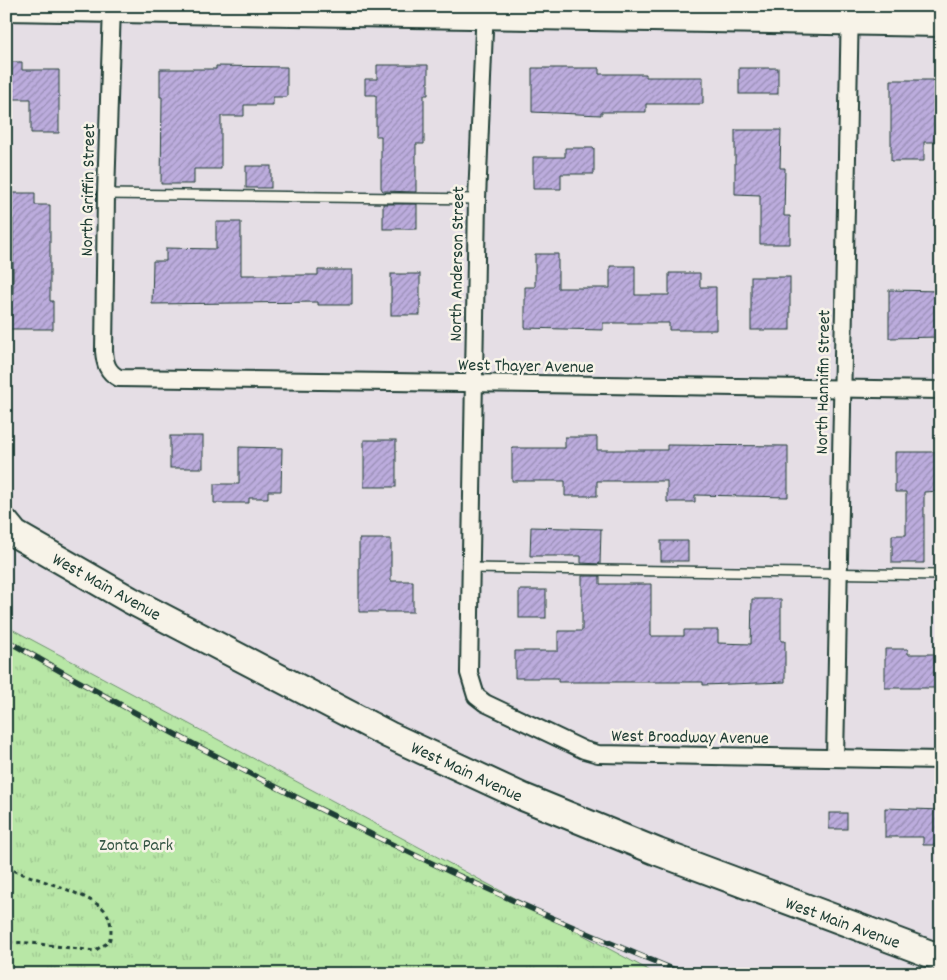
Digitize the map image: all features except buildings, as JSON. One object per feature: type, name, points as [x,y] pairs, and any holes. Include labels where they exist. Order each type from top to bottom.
[{"type":"main road","name":"West Main Avenue","points":[[9,530],[130,600],[389,735],[523,797],[703,869],[941,958]]},
{"type":"street","points":[[6,8],[850,14],[941,24]]},
{"type":"street","name":"North Griffin Street","points":[[111,374],[107,368],[104,351],[106,194],[112,8]]},
{"type":"street","name":"North Anderson Street","points":[[469,673],[477,199],[485,11]]},
{"type":"street","name":"North Hannifin Street","points":[[835,758],[850,14]]},
{"type":"street","name":"West Thayer Avenue","points":[[111,374],[118,378],[135,379],[941,390]]},
{"type":"street","name":"West Broadway Avenue","points":[[469,673],[471,686],[476,696],[485,703],[584,750],[598,754],[941,760]]},
{"type":"lane","points":[[106,194],[477,199]]},
{"type":"lane","points":[[471,568],[941,575]]},
{"type":"path","points":[[6,868],[88,898],[106,911],[113,931],[109,942],[94,951],[31,943],[6,942]]},
{"type":"green space","name":"Zonta Park","points":[[6,626],[656,974],[6,974]]},
{"type":"railway","points":[[6,640],[88,687],[340,819],[511,900],[685,974]]}]
